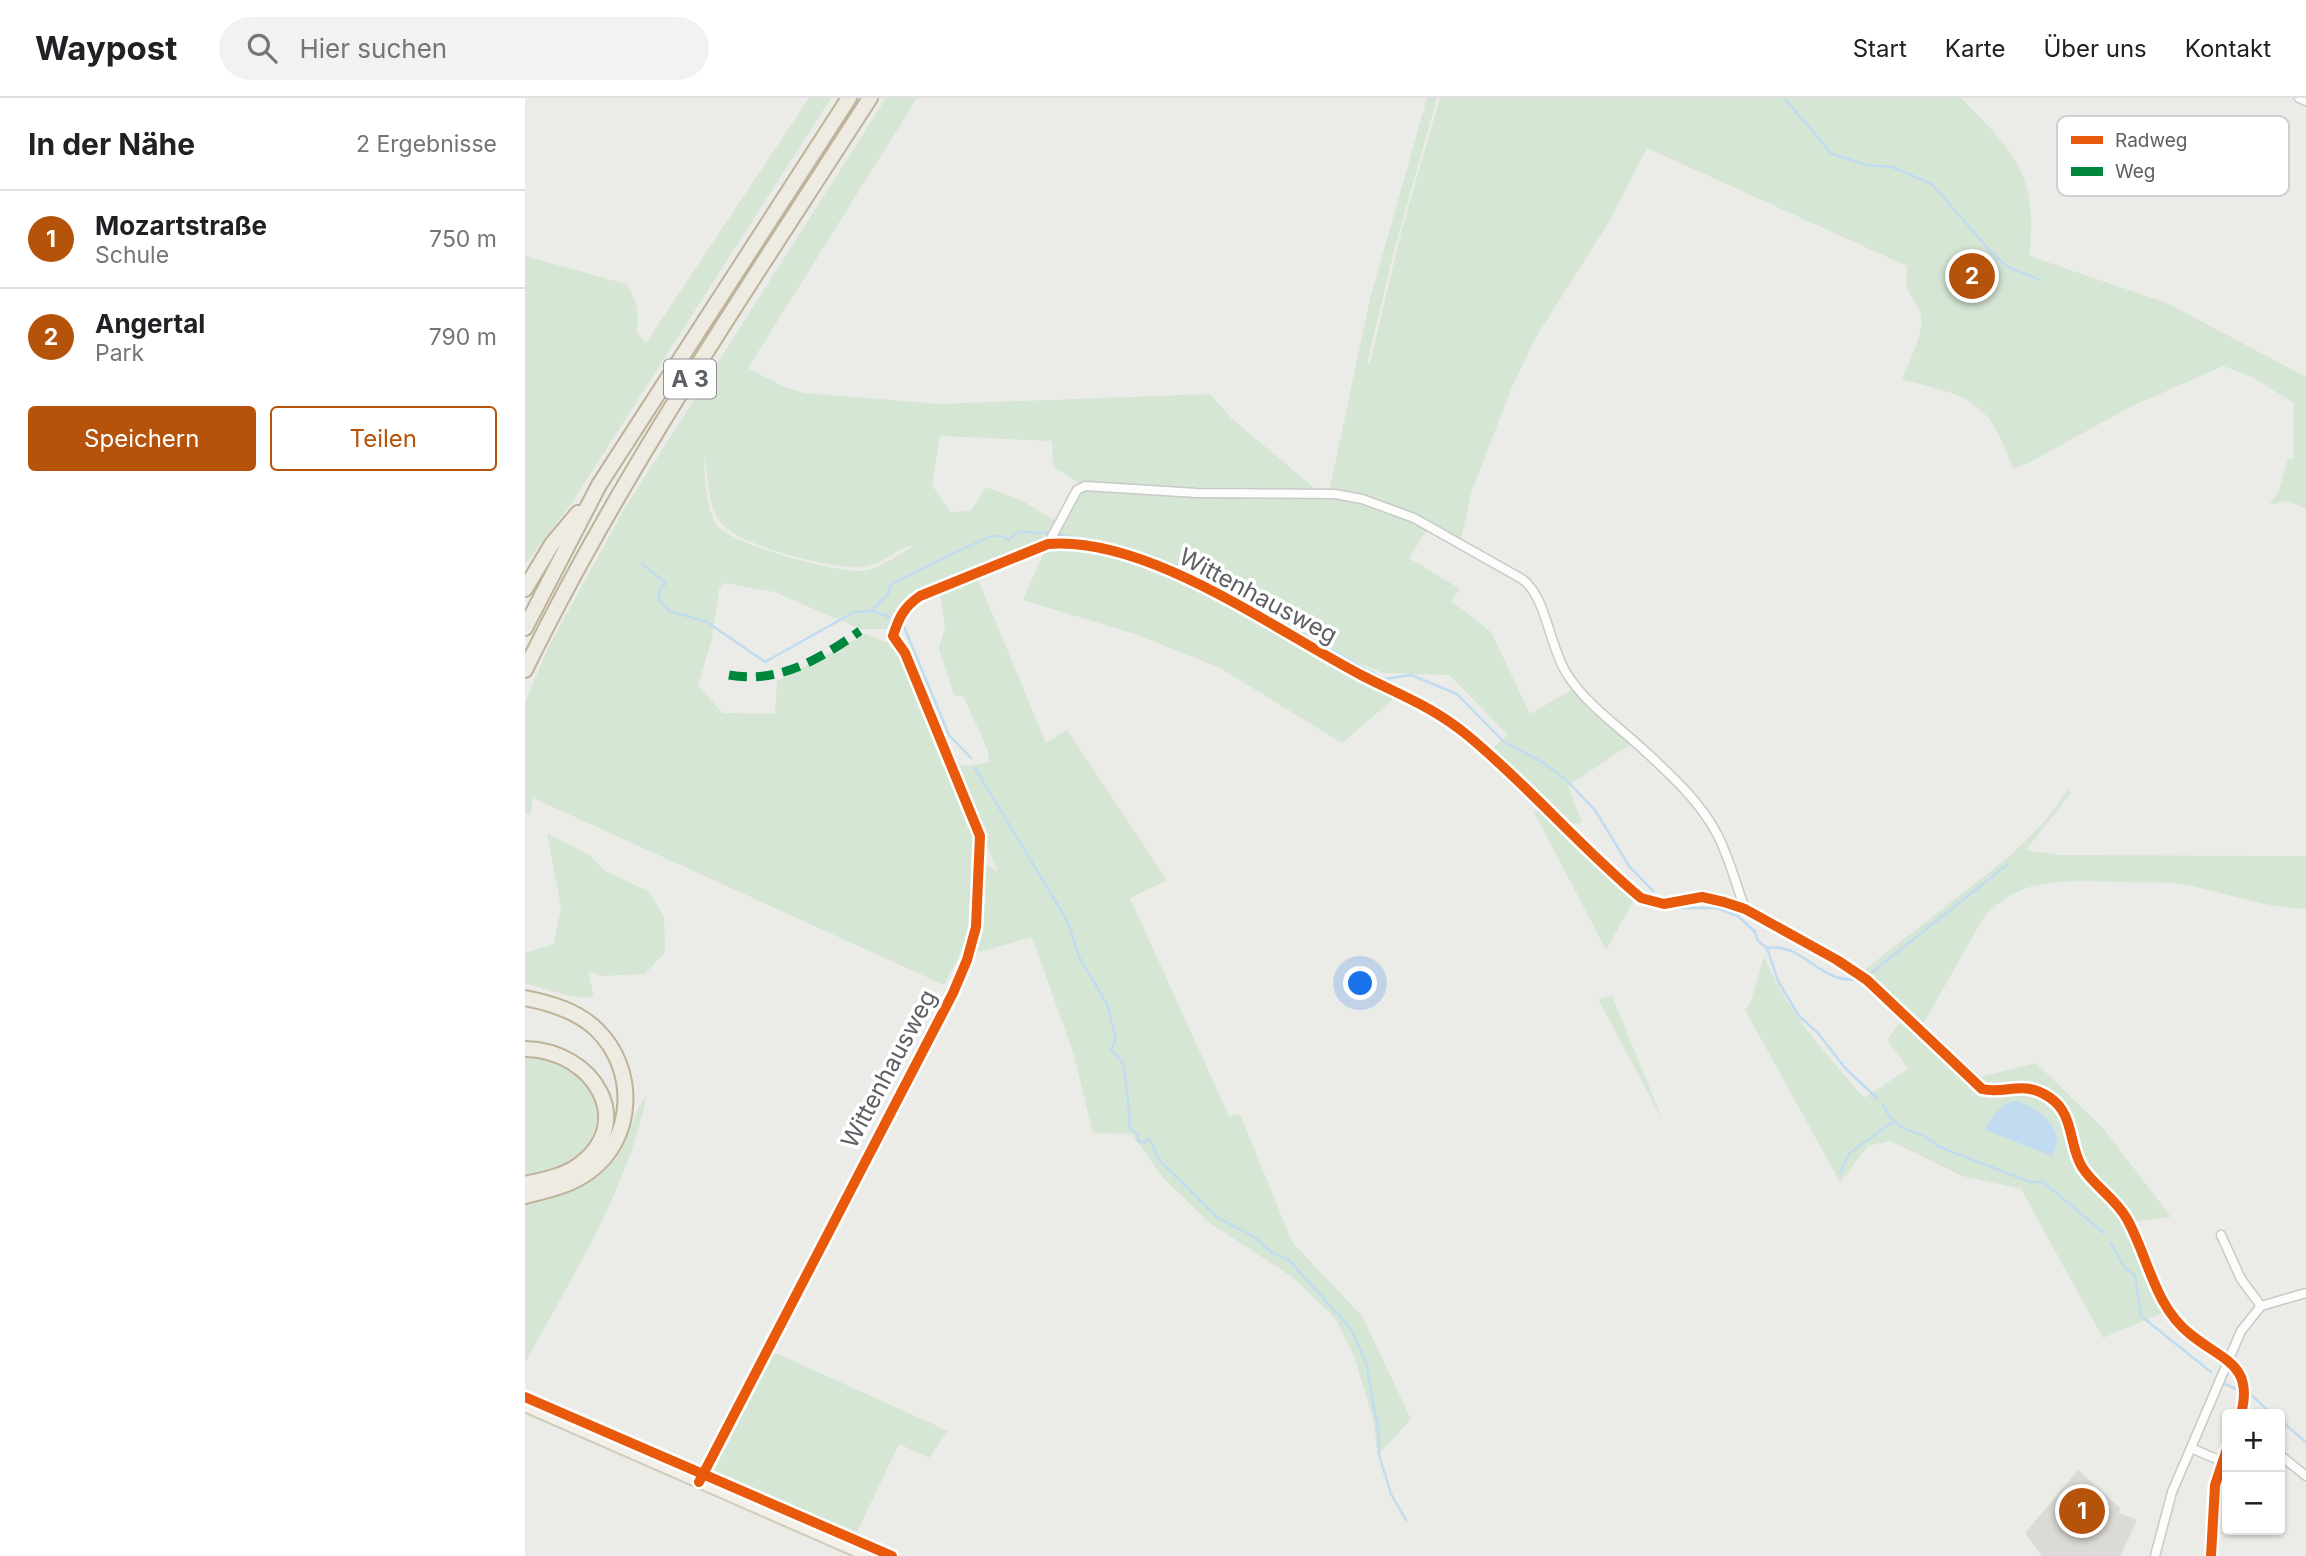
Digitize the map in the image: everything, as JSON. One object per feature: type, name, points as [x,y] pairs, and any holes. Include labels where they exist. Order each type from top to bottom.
[{"type":"highway","name":"A 3","points":[[525,628],[593,496],[849,98]]},
{"type":"highway","name":"A 3","points":[[525,670],[589,545],[649,443],[870,98]]},
{"type":"highway","points":[[525,589],[552,544],[593,496]]},
{"type":"highway","points":[[525,998],[561,1008],[597,1030],[617,1057],[626,1097],[621,1130],[602,1161],[574,1181],[525,1196]]},
{"type":"highway","points":[[525,1049],[555,1053],[577,1063],[597,1084],[604,1112],[598,1141],[584,1160],[564,1173],[525,1184]]},
{"type":"main road","points":[[525,1405],[870,1556]]},
{"type":"street","points":[[2299,98],[2306,101]]},
{"type":"street","points":[[1048,544],[1077,489],[1085,486],[1197,492],[1335,494],[1362,499],[1414,518],[1522,579],[1533,589],[1553,647],[1568,677],[1595,707],[1671,777],[1708,819],[1721,842],[1745,909]]},
{"type":"street","name":"Wittenhausweg","points":[[699,1482],[953,993],[967,960],[976,927],[981,836],[910,664],[893,636],[897,622],[904,608],[921,596],[1048,544],[1084,545],[1167,570],[1259,615],[1362,675],[1432,708],[1486,751],[1641,898],[1664,904],[1702,897],[1745,909],[1837,960],[1867,980],[1982,1089],[1990,1091],[2014,1086],[2033,1089],[2060,1107],[2070,1122],[2082,1166],[2127,1219],[2155,1288],[2172,1318],[2229,1361]]},
{"type":"street","points":[[2221,1235],[2241,1279],[2261,1306]]},
{"type":"street","points":[[2155,1556],[2172,1492],[2241,1331],[2261,1306],[2306,1293]]},
{"type":"street","points":[[2229,1361],[2244,1380],[2246,1388],[2242,1409]]},
{"type":"street","points":[[2191,1448],[2221,1461],[2215,1485],[2211,1556]]},
{"type":"street","points":[[2285,1459],[2306,1476]]},
{"type":"shaded area","points":[[2078,1470],[2120,1508],[2119,1513],[2137,1520],[2120,1556],[2042,1556],[2025,1533]]},
{"type":"green space","points":[[809,98],[831,98],[573,501],[525,565],[525,256],[626,284],[637,307],[636,332],[646,343]]},
{"type":"green space","points":[[886,98],[917,98],[748,368],[786,388],[805,393],[940,404],[1210,394],[1231,418],[1318,491],[1080,484],[1053,466],[1052,441],[940,436],[932,485],[950,512],[971,511],[986,487],[1021,500],[1056,521],[1042,540],[917,591],[900,606],[892,629],[861,629],[774,592],[725,583],[719,589],[712,638],[698,686],[723,713],[775,714],[777,681],[866,634],[898,647],[984,849],[968,939],[944,985],[533,798],[530,815],[525,813],[525,702],[549,646],[625,508]],"holes":[[[704,456],[716,517],[732,532],[748,541],[791,556],[854,567],[874,564],[915,545],[883,564],[862,571],[830,567],[784,556],[740,540],[716,524],[708,500]]]},
{"type":"green space","points":[[1427,98],[1437,98],[1395,247],[1367,363],[1370,363],[1403,225],[1440,98],[1961,98],[1996,134],[2019,167],[2030,205],[2029,256],[2167,303],[2306,377],[2306,509],[2288,501],[2269,505],[2278,493],[2288,459],[2293,459],[2294,403],[2252,377],[2223,366],[2128,408],[2027,464],[2013,468],[1995,427],[1974,404],[1945,391],[1902,380],[1921,327],[1920,312],[1907,288],[1907,266],[1647,148],[1609,222],[1536,337],[1512,387],[1472,490],[1460,543],[1405,512],[1329,492],[1370,299]]},
{"type":"green space","points":[[1083,489],[1354,499],[1428,528],[1409,558],[1460,589],[1451,601],[1491,632],[1530,714],[1575,688],[1632,743],[1568,786],[1582,823],[1571,824],[1492,748],[1508,735],[1449,675],[1383,673],[1305,640],[1167,567],[1056,538]]},
{"type":"green space","points":[[1063,546],[1108,554],[1152,567],[1194,584],[1236,605],[1396,697],[1342,743],[1218,667],[1138,635],[1023,600],[1045,550]]},
{"type":"green space","points":[[977,577],[1046,743],[1067,730],[1167,880],[1130,898],[1229,1116],[1240,1114],[1292,1242],[1362,1316],[1411,1419],[1378,1455],[1373,1419],[1354,1356],[1335,1318],[1295,1279],[1210,1223],[1163,1178],[1132,1134],[1093,1133],[1073,1052],[1032,937],[972,954],[987,864],[998,872],[953,764],[970,766],[989,762],[988,751],[964,697],[954,695],[939,649],[945,627],[940,592]]},
{"type":"green space","points":[[2067,790],[2071,793],[2026,850],[2060,855],[2306,856],[2306,909],[2273,906],[2172,883],[2081,881],[2027,888],[1996,905],[1982,920],[1921,1028],[1862,972],[2010,856],[2047,819]]},
{"type":"green space","points":[[1540,810],[1634,900],[1606,950],[1534,812]]},
{"type":"green space","points":[[547,833],[591,856],[603,870],[648,891],[664,916],[665,952],[645,974],[601,976],[588,971],[594,997],[568,995],[525,984],[525,953],[554,944],[561,907]]},
{"type":"green space","points":[[1764,957],[1796,1015],[1864,1098],[1908,1069],[1887,1040],[1902,1020],[1973,1087],[1977,1078],[2036,1063],[2104,1129],[2171,1217],[2134,1222],[2128,1227],[2162,1313],[2103,1338],[2021,1189],[1962,1176],[1891,1141],[1868,1146],[1840,1182],[1745,1010],[1751,1001]]},
{"type":"green space","points":[[1612,996],[1664,1123],[1598,999]]},
{"type":"green space","points":[[530,1056],[579,1073],[593,1088],[599,1110],[593,1134],[580,1154],[561,1168],[525,1177],[525,1057]]},
{"type":"green space","points":[[647,1094],[638,1130],[612,1199],[525,1363],[525,1204],[574,1190],[599,1176],[619,1152]]},
{"type":"green space","points":[[769,1350],[948,1431],[929,1458],[899,1444],[854,1538],[708,1471]]},
{"type":"water","points":[[2017,1101],[2042,1115],[2054,1129],[2057,1138],[2052,1156],[1985,1130],[1998,1111],[2006,1104]]},
{"type":"waterway","points":[[1784,98],[1832,154],[1866,165],[1892,167],[1932,184],[1990,251],[2008,267],[2040,280]]},
{"type":"waterway","points":[[642,564],[666,583],[660,590],[659,600],[669,611],[707,622],[765,662],[854,612],[871,611],[888,594],[891,584],[990,536],[1002,536],[1008,540],[1019,532],[1047,533]]},
{"type":"waterway","points":[[1056,534],[1118,546],[1137,554]]},
{"type":"waterway","points":[[1167,565],[1215,586],[1384,679],[1411,675],[1457,694],[1504,742],[1544,763],[1567,781],[1595,810],[1629,866],[1653,891]]},
{"type":"waterway","points":[[873,611],[889,617]]},
{"type":"waterway","points":[[902,622],[949,735],[971,758]]},
{"type":"waterway","points":[[975,768],[1068,922],[1079,957],[1107,1004],[1116,1039],[1111,1049],[1122,1062],[1125,1074],[1129,1128],[1138,1134],[1138,1141],[1145,1142],[1149,1138],[1160,1161],[1218,1218],[1253,1236],[1270,1251],[1290,1261],[1351,1329],[1366,1362],[1378,1429],[1379,1455],[1391,1494],[1406,1520]]},
{"type":"waterway","points":[[1870,974],[2008,864]]},
{"type":"waterway","points":[[1680,908],[1716,908],[1738,916],[1755,932],[1758,941],[1767,948],[1778,981],[1799,1016],[1818,1033],[1845,1068],[1878,1099]]},
{"type":"waterway","points":[[1768,948],[1792,951],[1834,976],[1860,979]]},
{"type":"waterway","points":[[1883,1105],[1889,1116],[1902,1128],[1923,1135],[1937,1146],[2030,1182],[2043,1182],[2104,1233]]},
{"type":"waterway","points":[[1840,1173],[1850,1153],[1891,1123]]},
{"type":"waterway","points":[[2110,1242],[2125,1268],[2135,1275],[2141,1316],[2211,1372]]},
{"type":"waterway","points":[[2225,1384],[2241,1391]]},
{"type":"waterway","points":[[2250,1394],[2266,1409]]},
{"type":"waterway","points":[[2285,1424],[2306,1442]]},
{"type":"marked path","points":[[729,675],[765,676],[798,667],[830,651],[860,631]]},
{"type":"cycle path","points":[[699,1482],[953,993],[967,960],[976,927],[980,836],[905,653],[893,636],[895,629],[906,608],[920,596],[1048,544],[1087,545],[1127,555],[1168,570],[1429,709],[1454,725],[1489,754],[1641,898],[1664,904],[1702,897],[1745,909],[1837,960],[1867,980],[1982,1089],[2031,1089],[2049,1097],[2063,1112],[2082,1167],[2127,1219],[2168,1309],[2190,1334],[2233,1365],[2239,1374],[2243,1384],[2242,1409]]},
{"type":"cycle path","points":[[525,1397],[892,1556]]},
{"type":"cycle path","points":[[2211,1556],[2215,1485],[2222,1464]]},
{"type":"place","name":"Angertal","points":[[1972,276]]},
{"type":"place","name":"Mozartstraße","points":[[2082,1511]]}]
